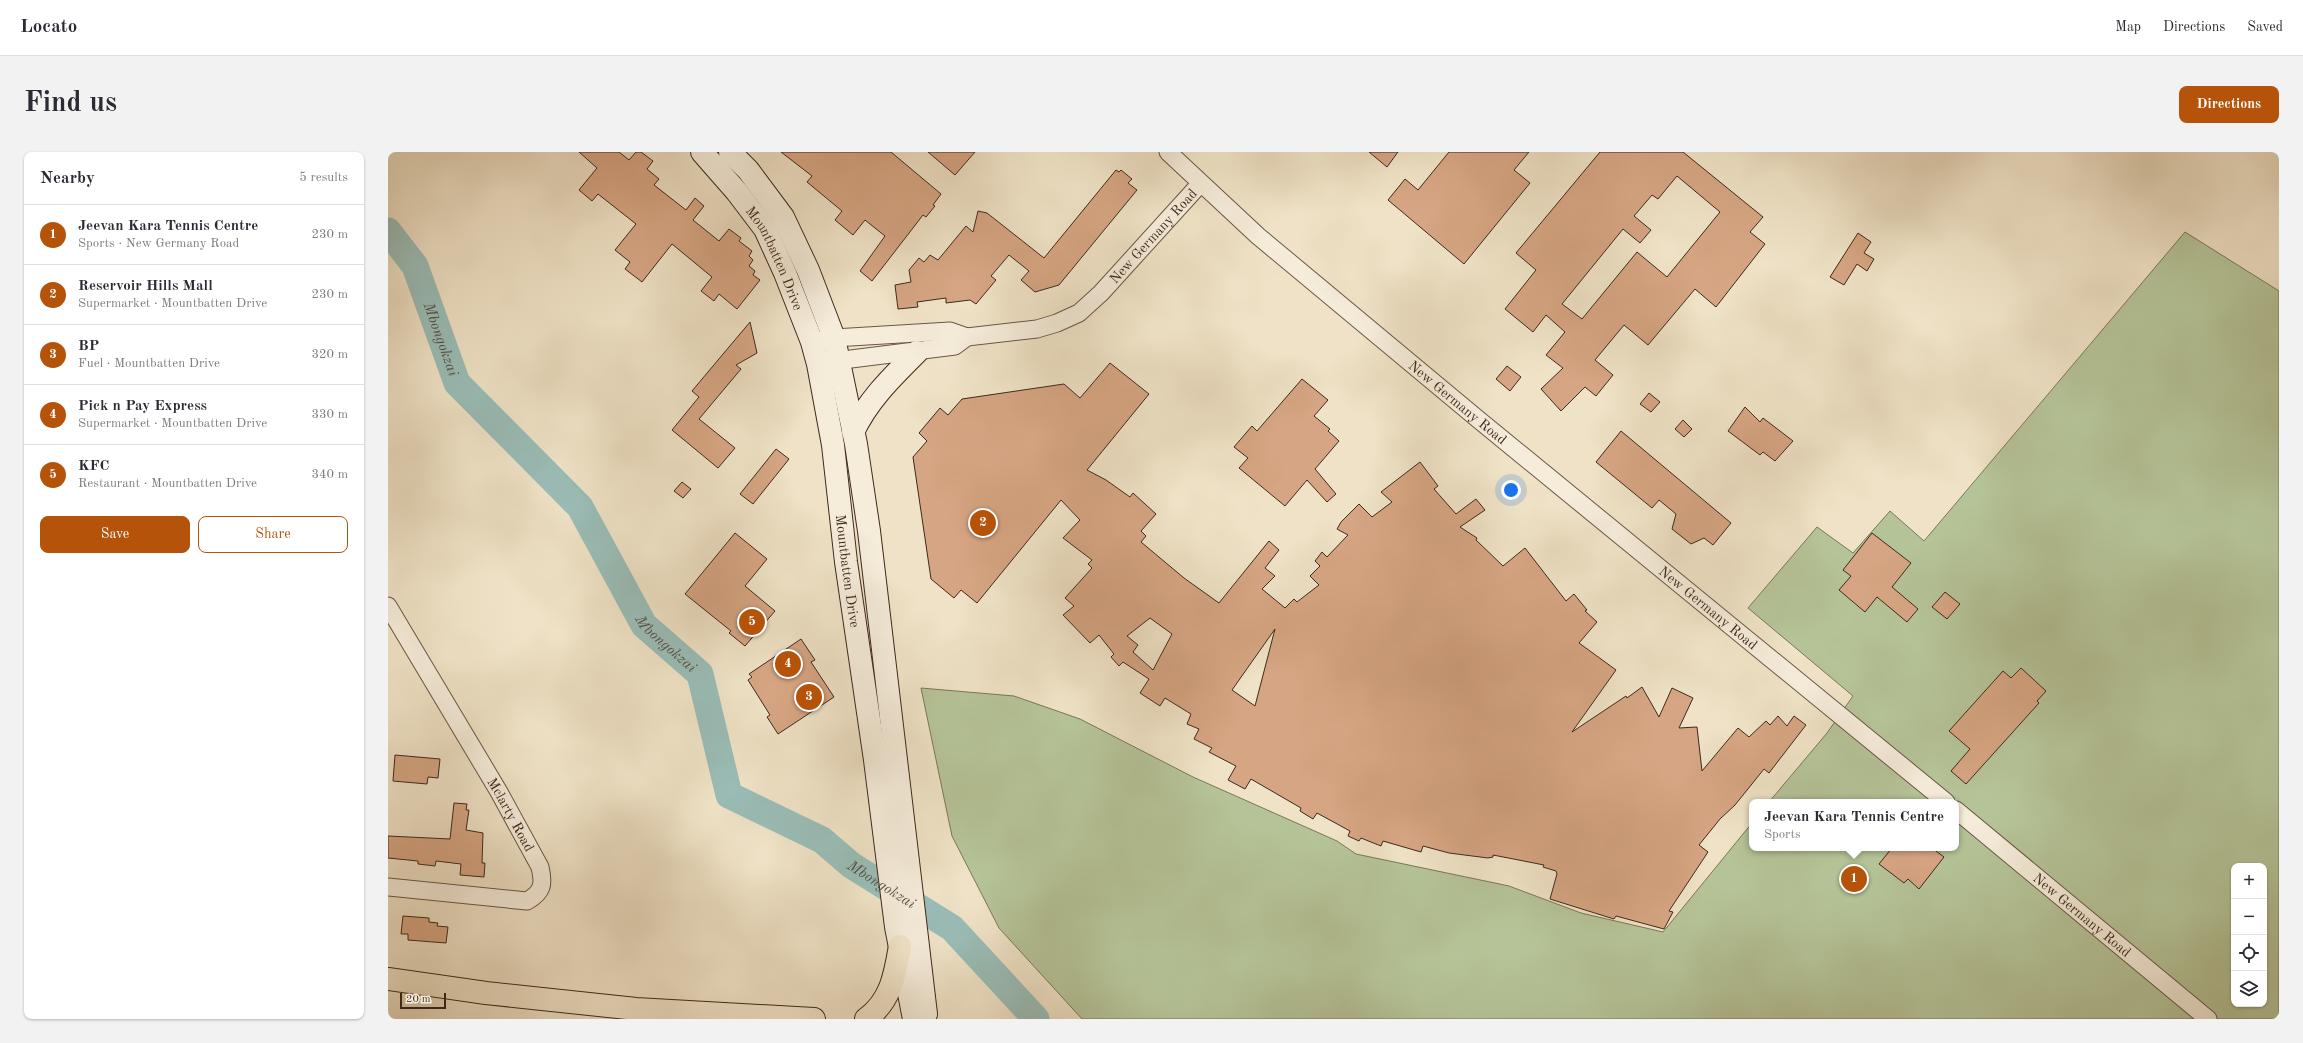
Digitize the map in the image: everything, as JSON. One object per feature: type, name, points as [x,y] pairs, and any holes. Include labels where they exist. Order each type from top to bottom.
[{"type":"highway","points":[[866,1019],[877,1011],[889,994],[898,937]]},
{"type":"highway","points":[[388,979],[486,993],[636,1009],[814,1019]]},
{"type":"main road","name":"Mountbatten Drive","points":[[702,152],[738,192],[765,229],[812,342],[828,362],[853,432],[869,531],[927,1019]]},
{"type":"main road","name":"Mountbatten Drive","points":[[730,152],[748,170],[783,217],[808,270],[834,338],[828,362],[833,445],[846,562],[875,760],[898,937],[914,1019]]},
{"type":"main road","points":[[853,432],[862,412],[873,398],[917,352]]},
{"type":"street","points":[[1168,152],[1200,184]]},
{"type":"street","name":"New Germany Road","points":[[812,342],[834,338],[950,331],[966,337],[1037,329],[1057,323],[1079,313],[1101,293],[1200,184],[1239,220],[1468,411],[1942,799]]},
{"type":"street","name":"New Germany Road","points":[[828,362],[917,352],[954,346],[966,337]]},
{"type":"street","name":"Mclarty Road","points":[[388,606],[499,792],[540,867],[543,880],[542,888],[536,896],[527,901],[388,887]]},
{"type":"street","name":"New Germany Road","points":[[1959,812],[2208,1019]]},
{"type":"green space","points":[[2185,232],[2279,291],[2279,1019],[1082,1019],[999,928],[952,836],[921,688],[1014,696],[1080,719],[1193,777],[1337,841],[1356,854],[1509,886],[1581,913],[1663,932],[1749,827],[1749,851],[1959,851],[1959,799],[1772,799],[1827,733],[1853,696],[1748,608],[1817,527],[1853,553],[1890,511],[1924,541]]},
{"type":"building","points":[[579,152],[619,152],[629,160],[636,152],[641,152],[653,161],[647,169],[659,179],[654,185],[686,210],[695,198],[704,206],[693,220],[719,241],[729,229],[741,238],[739,241],[752,251],[749,256],[753,260],[749,266],[755,271],[753,275],[760,280],[737,309],[719,294],[714,301],[701,291],[712,277],[672,244],[642,282],[625,269],[630,262],[615,250],[636,224],[598,194],[592,201],[579,190],[597,168]]},
{"type":"building","points":[[781,152],[891,152],[941,194],[933,205],[935,206],[926,217],[923,215],[872,281],[860,271],[885,236],[865,220],[853,235],[835,220],[842,211],[807,182],[812,176]]},
{"type":"building","points":[[928,152],[975,152],[955,175]]},
{"type":"building","points":[[1369,152],[1398,152],[1387,167]]},
{"type":"building","points":[[1449,152],[1529,152],[1514,170],[1530,183],[1464,264],[1388,200],[1405,179],[1418,190]]},
{"type":"building","points":[[1600,152],[1683,152],[1763,217],[1750,232],[1765,244],[1716,307],[1695,289],[1648,345],[1624,325],[1595,360],[1613,375],[1596,396],[1585,387],[1561,411],[1541,389],[1563,368],[1546,355],[1565,332],[1546,315],[1533,332],[1505,309],[1536,270],[1516,253]],"holes":[[[1677,176],[1720,212],[1667,277],[1637,252],[1582,319],[1562,304],[1623,229],[1640,243],[1651,230],[1634,216],[1652,195],[1658,199]]]},
{"type":"building","points":[[1116,170],[1119,172],[1121,170],[1132,179],[1128,183],[1137,190],[1059,285],[1035,292],[1021,280],[1029,271],[1009,255],[991,276],[996,280],[976,304],[970,300],[946,303],[946,298],[917,302],[918,307],[898,309],[895,285],[911,282],[909,270],[919,258],[924,262],[930,255],[938,260],[966,226],[973,232],[978,211],[987,213],[1044,258]]},
{"type":"building","points":[[1858,233],[1871,242],[1864,253],[1874,259],[1867,271],[1857,264],[1844,285],[1830,277]]},
{"type":"building","points":[[750,322],[757,353],[736,365],[741,369],[699,419],[735,448],[718,468],[672,430],[699,397],[692,391]]},
{"type":"building","points":[[1110,363],[1149,394],[1087,470],[1106,480],[1130,497],[1133,493],[1156,514],[1141,531],[1146,536],[1141,542],[1184,578],[1219,603],[1269,541],[1279,550],[1265,568],[1275,576],[1262,589],[1285,608],[1294,599],[1297,602],[1319,585],[1310,576],[1320,566],[1315,561],[1322,552],[1327,557],[1348,535],[1337,529],[1341,522],[1359,504],[1372,517],[1392,502],[1381,492],[1420,462],[1438,486],[1434,489],[1456,514],[1476,499],[1485,510],[1460,527],[1477,538],[1476,540],[1503,566],[1525,548],[1566,601],[1574,594],[1587,610],[1585,611],[1597,622],[1579,643],[1616,670],[1572,732],[1642,687],[1659,717],[1672,688],[1693,698],[1679,728],[1697,727],[1702,771],[1738,728],[1749,737],[1766,721],[1770,725],[1778,716],[1787,726],[1794,716],[1806,725],[1769,773],[1764,769],[1735,805],[1720,819],[1699,845],[1708,852],[1669,911],[1673,912],[1664,929],[1616,916],[1614,919],[1550,899],[1557,874],[1556,871],[1543,867],[1544,865],[1493,855],[1493,857],[1488,858],[1449,853],[1423,846],[1421,852],[1383,841],[1381,846],[1361,838],[1359,841],[1348,836],[1350,831],[1317,813],[1313,819],[1300,811],[1301,808],[1251,779],[1245,789],[1228,780],[1236,766],[1209,752],[1212,748],[1194,739],[1199,729],[1187,724],[1191,714],[1165,698],[1160,706],[1140,693],[1149,679],[1123,662],[1119,666],[1111,657],[1114,654],[1099,635],[1090,643],[1063,615],[1074,606],[1065,598],[1092,568],[1088,564],[1092,560],[1063,538],[1080,520],[1061,500],[977,603],[961,590],[954,598],[931,579],[913,457],[927,441],[919,433],[940,408],[948,415],[962,399],[1064,384],[1080,398]],"holes":[[[1150,618],[1172,634],[1153,670],[1133,652],[1138,645],[1127,636]],[[1275,629],[1255,706],[1232,690]]]},
{"type":"building","points":[[1507,366],[1521,377],[1510,391],[1496,379]]},
{"type":"building","points":[[1302,379],[1328,400],[1314,416],[1330,429],[1328,431],[1339,441],[1315,469],[1336,494],[1327,502],[1307,480],[1285,506],[1239,468],[1248,458],[1234,447],[1252,426],[1257,431]]},
{"type":"building","points":[[1649,393],[1660,402],[1651,412],[1640,404]]},
{"type":"building","points":[[1745,407],[1760,422],[1763,418],[1793,441],[1775,461],[1763,452],[1760,455],[1728,431]]},
{"type":"building","points":[[1683,420],[1692,429],[1684,437],[1675,429]]},
{"type":"building","points":[[1621,431],[1731,523],[1713,545],[1704,538],[1691,544],[1672,529],[1676,514],[1659,500],[1652,508],[1596,462]]},
{"type":"building","points":[[776,449],[789,459],[753,504],[740,494]]},
{"type":"building","points":[[682,482],[691,489],[683,498],[674,491]]},
{"type":"building","points":[[735,533],[767,559],[745,586],[775,611],[745,646],[729,633],[731,631],[685,594]]},
{"type":"building","points":[[1872,533],[1911,563],[1892,587],[1918,609],[1907,622],[1877,597],[1865,612],[1839,590],[1851,576],[1843,570]]},
{"type":"building","points":[[1945,592],[1960,604],[1947,619],[1932,607]]},
{"type":"building","points":[[801,639],[815,660],[811,662],[834,697],[778,734],[767,717],[770,715],[748,680],[752,677],[749,674]]},
{"type":"building","points":[[2021,668],[2046,691],[2037,701],[2039,703],[1966,784],[1951,771],[1970,749],[1949,731],[2003,671],[2011,678]]},
{"type":"building","points":[[395,755],[440,759],[438,778],[428,777],[427,784],[393,781]]},
{"type":"building","points":[[454,803],[467,804],[466,810],[469,810],[466,830],[483,833],[482,863],[485,863],[484,877],[460,875],[461,864],[436,861],[435,866],[418,864],[418,861],[388,858],[388,836],[450,839]]},
{"type":"building","points":[[1890,851],[1936,851],[1944,857],[1919,889],[1908,879],[1904,883],[1879,864]]},
{"type":"building","points":[[403,916],[429,918],[429,922],[438,923],[437,926],[448,927],[446,943],[408,940],[408,934],[401,934]]},
{"type":"waterway","name":"Mbongokzai","points":[[388,231],[415,266],[457,383],[580,507],[644,625],[700,674],[729,795],[822,840],[851,865],[952,928],[1036,1019]]},
{"type":"place","name":"Reservoir Hills Mall","points":[[983,523]]},
{"type":"place","name":"KFC","points":[[752,622]]},
{"type":"place","name":"Pick n Pay Express","points":[[788,664]]},
{"type":"place","name":"BP","points":[[809,697]]},
{"type":"place","name":"Jeevan Kara Tennis Centre","points":[[1854,879]]}]
